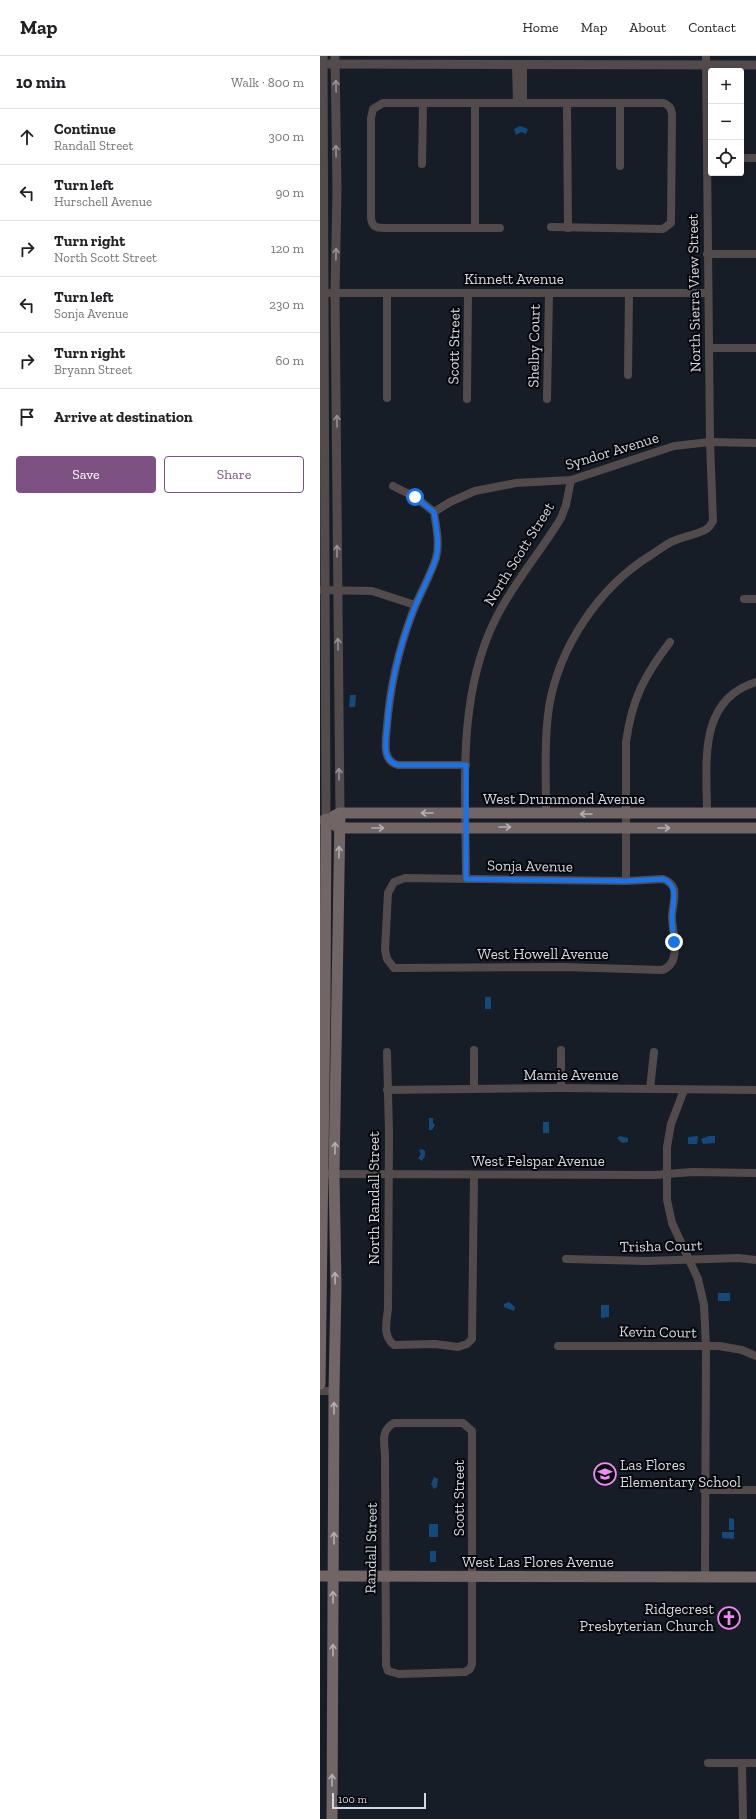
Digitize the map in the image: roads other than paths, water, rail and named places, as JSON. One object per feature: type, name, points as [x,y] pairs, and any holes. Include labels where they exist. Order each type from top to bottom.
[{"type":"main road","name":"West Drummond Avenue","points":[[323,820],[340,813],[756,813]]},
{"type":"main road","points":[[320,1384],[326,1174],[340,813]]},
{"type":"main road","points":[[332,1819],[334,1391],[336,1286],[326,1174],[323,1007],[323,820],[339,828]]},
{"type":"main road","name":"West Drummond Avenue","points":[[339,828],[756,828]]},
{"type":"main road","name":"West Las Flores Avenue","points":[[320,1576],[756,1577]]},
{"type":"street","points":[[335,60],[337,190],[335,293],[338,468],[337,590],[340,813]]},
{"type":"street","points":[[323,820],[321,293],[322,61],[520,64],[706,61],[756,65]]},
{"type":"street","name":"North Sierra View Street","points":[[706,61],[708,140]]},
{"type":"street","points":[[520,64],[520,103]]},
{"type":"street","points":[[500,228],[375,227],[372,223],[371,118],[373,109],[378,104],[383,103],[664,103],[671,108],[671,223],[663,229],[551,227]]},
{"type":"street","points":[[422,164],[423,103]]},
{"type":"street","points":[[475,103],[475,228]]},
{"type":"street","points":[[567,104],[568,228]]},
{"type":"street","points":[[620,104],[620,166]]},
{"type":"street","points":[[744,158],[756,158]]},
{"type":"street","name":"North Sierra View Street","points":[[546,813],[547,728],[549,706],[556,679],[572,641],[590,612],[626,574],[649,556],[671,542],[708,528],[713,521],[714,513],[712,500],[710,442],[707,254],[709,176]]},
{"type":"street","points":[[707,254],[756,254]]},
{"type":"street","name":"Kinnett Avenue","points":[[321,293],[708,293]]},
{"type":"street","points":[[387,293],[387,398]]},
{"type":"street","name":"Scott Street","points":[[467,399],[468,293]]},
{"type":"street","points":[[628,375],[629,293]]},
{"type":"street","name":"Shelby Court","points":[[547,399],[549,294]]},
{"type":"street","points":[[709,348],[756,348]]},
{"type":"street","name":"Syndor Avenue","points":[[434,512],[450,502],[475,491],[516,483],[571,480],[662,449],[710,442],[756,443]]},
{"type":"street","name":"North Scott Street","points":[[466,879],[466,765],[468,716],[473,684],[482,652],[494,621],[510,592],[561,518],[566,505],[571,480]]},
{"type":"street","points":[[393,486],[415,497],[434,512],[437,534],[436,558],[415,605],[397,657],[389,702],[386,750],[387,758],[394,764],[466,765]]},
{"type":"street","points":[[322,590],[372,591],[415,605]]},
{"type":"street","points":[[744,599],[756,599]]},
{"type":"street","points":[[626,881],[626,742],[633,705],[646,677],[670,642]]},
{"type":"street","points":[[707,812],[707,741],[711,726],[717,713],[726,701],[737,691],[756,682]]},
{"type":"street","name":"Sonja Avenue","points":[[410,968],[394,968],[387,959],[385,950],[388,893],[394,882],[405,878],[626,881],[658,878],[666,880],[672,884],[674,895],[672,916],[675,950],[671,963]]},
{"type":"street","name":"West Howell Avenue","points":[[410,968],[563,967],[662,970],[667,968],[671,963]]},
{"type":"street","points":[[474,1050],[474,1088]]},
{"type":"street","points":[[561,1050],[561,1088]]},
{"type":"street","name":"North Randall Street","points":[[387,1052],[389,1133],[388,1308],[386,1328],[390,1342],[394,1345],[435,1344],[458,1347],[467,1344],[472,1339],[474,1176]]},
{"type":"street","points":[[650,1089],[654,1052]]},
{"type":"street","name":"Mamie Avenue","points":[[387,1090],[474,1088],[756,1090]]},
{"type":"street","points":[[684,1090],[671,1124],[667,1148],[667,1200],[672,1223],[698,1279],[703,1300],[706,1347],[704,1490],[705,1577]]},
{"type":"street","name":"West Felspar Avenue","points":[[326,1174],[474,1176],[666,1174],[692,1172],[756,1173]]},
{"type":"street","name":"Trisha Court","points":[[566,1259],[646,1261],[738,1258],[756,1260]]},
{"type":"street","name":"Kevin Court","points":[[558,1346],[728,1346],[756,1356]]},
{"type":"street","points":[[320,1391],[334,1391]]},
{"type":"street","name":"Scott Street","points":[[389,1426],[398,1423],[452,1423],[467,1425],[474,1437],[472,1664],[470,1669]]},
{"type":"street","name":"Randall Street","points":[[389,1426],[384,1436],[385,1659],[388,1671],[399,1674],[460,1673],[470,1669]]},
{"type":"street","points":[[704,1490],[756,1490]]},
{"type":"street","points":[[708,1763],[756,1763]]},
{"type":"street","points":[[742,1763],[743,1819]]},
{"type":"water","points":[[520,126],[528,129],[526,134],[521,132],[516,135],[514,129]]},
{"type":"water","points":[[350,695],[356,695],[355,707],[349,707]]},
{"type":"water","points":[[485,997],[491,997],[491,1009],[485,1009]]},
{"type":"water","points":[[429,1118],[433,1118],[433,1123],[435,1125],[432,1130],[429,1130]]},
{"type":"water","points":[[543,1122],[549,1122],[549,1133],[543,1133]]},
{"type":"water","points":[[620,1136],[628,1138],[628,1142],[622,1143],[617,1138]]},
{"type":"water","points":[[698,1136],[697,1144],[688,1144],[688,1137]]},
{"type":"water","points":[[709,1136],[715,1136],[715,1143],[703,1144],[701,1139]]},
{"type":"water","points":[[422,1149],[425,1151],[425,1156],[422,1161],[418,1158],[421,1154],[419,1150]]},
{"type":"water","points":[[718,1293],[730,1293],[730,1301],[718,1301]]},
{"type":"water","points":[[509,1302],[515,1307],[514,1311],[504,1307],[504,1304]]},
{"type":"water","points":[[601,1305],[609,1305],[609,1317],[601,1318]]},
{"type":"water","points":[[434,1477],[438,1479],[437,1487],[434,1489],[431,1484]]},
{"type":"water","points":[[729,1518],[734,1519],[734,1530],[729,1530]]},
{"type":"water","points":[[429,1524],[438,1524],[438,1537],[429,1537]]},
{"type":"water","points":[[722,1532],[734,1532],[734,1539],[722,1538]]},
{"type":"water","points":[[430,1551],[436,1551],[436,1562],[430,1562]]},
{"type":"place","name":"Las Flores Elementary School","points":[[605,1474]]},
{"type":"place","name":"Ridgecrest Presbyterian Church","points":[[729,1618]]}]
